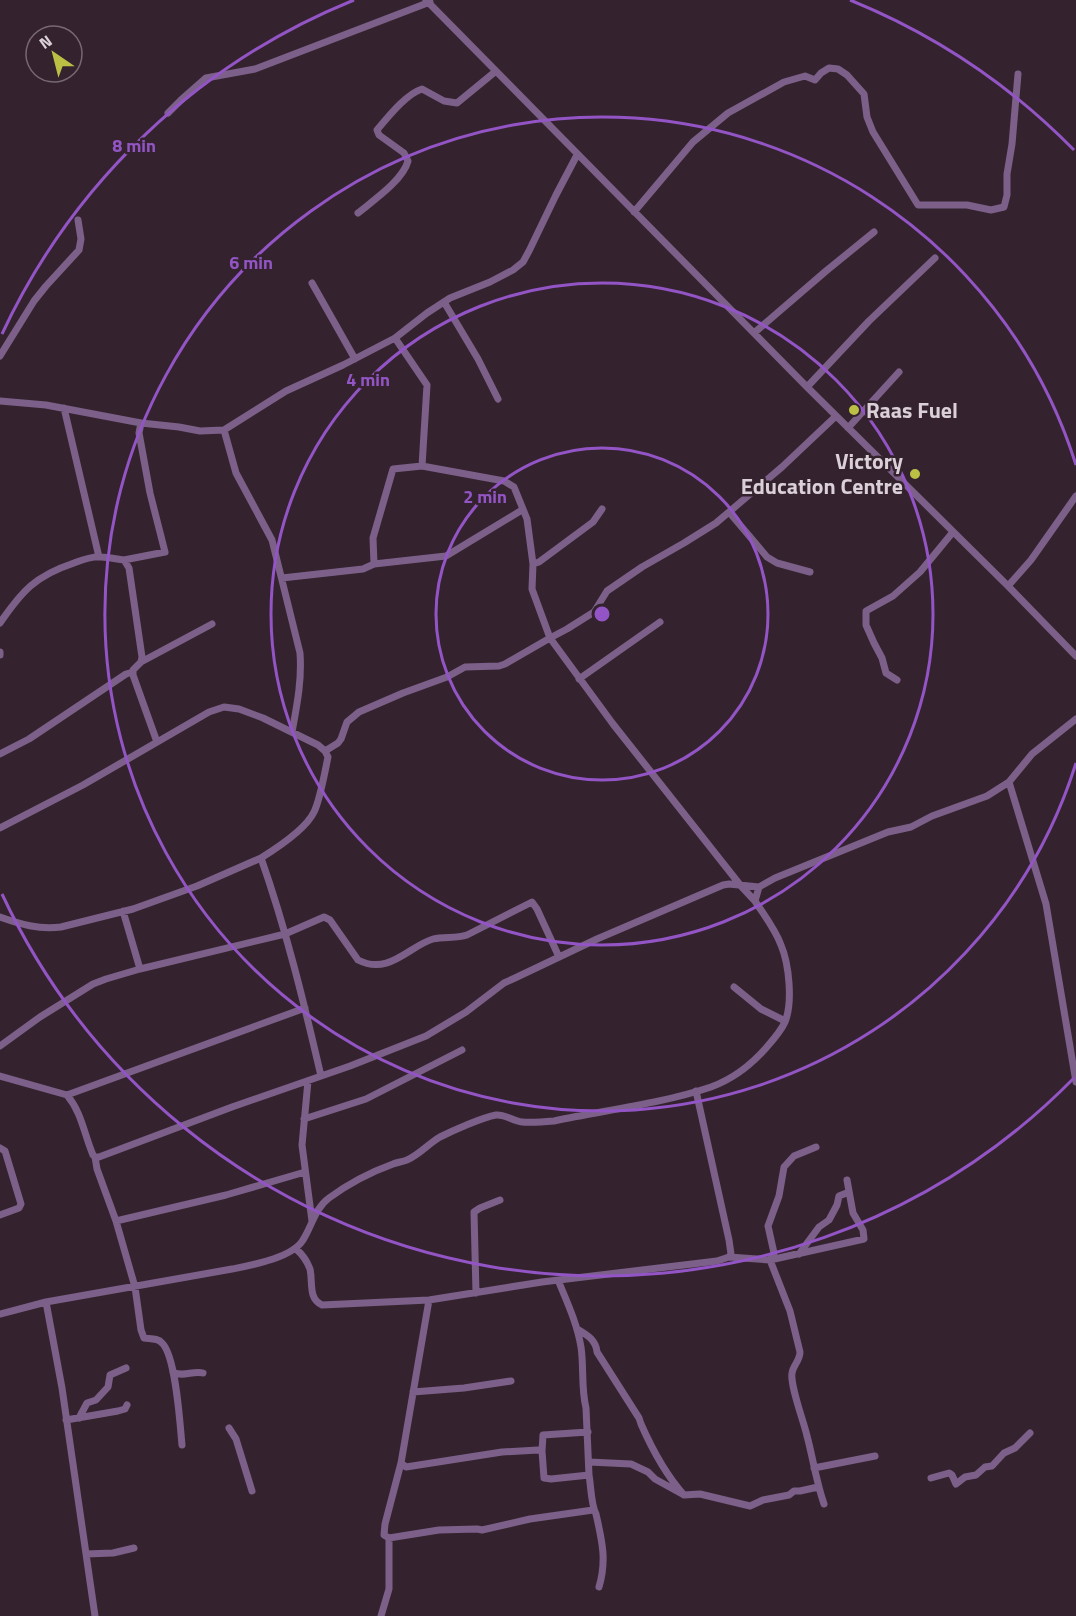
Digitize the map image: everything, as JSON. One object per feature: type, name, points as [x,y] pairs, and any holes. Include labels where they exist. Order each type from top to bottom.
[{"type":"street","points":[[168,113],[206,78],[255,69],[429,1],[634,212],[1076,656]]},
{"type":"street","points":[[634,212],[693,142],[728,113],[784,82],[805,76],[815,80],[829,68],[838,69],[847,75],[864,94],[867,117],[873,132],[918,205],[967,205],[991,210],[1004,207],[1018,74]]},
{"type":"street","points":[[358,213],[406,169],[408,161],[404,153],[379,135],[377,130],[387,118],[410,96],[422,89],[444,101],[457,103],[496,71]]},
{"type":"street","points":[[0,401],[64,408],[141,423],[200,430],[224,430],[286,391],[395,338],[444,302],[501,277],[523,262],[578,155]]},
{"type":"street","points":[[0,356],[34,301],[80,250],[78,220]]},
{"type":"street","points":[[754,333],[874,232]]},
{"type":"street","points":[[807,387],[869,321],[935,258]]},
{"type":"street","points":[[312,283],[355,359]]},
{"type":"street","points":[[444,302],[478,359],[498,399]]},
{"type":"street","points":[[395,338],[427,385],[422,466]]},
{"type":"street","points":[[848,428],[899,372]]},
{"type":"street","points":[[64,408],[99,556]]},
{"type":"street","points":[[325,751],[338,743],[347,722],[359,712],[403,693],[447,678],[460,669],[505,664],[594,612],[607,591],[642,567],[716,523],[782,467],[836,416]]},
{"type":"street","points":[[0,622],[19,596],[46,573],[87,558],[99,556],[124,560],[165,552],[150,493],[140,433],[141,423]]},
{"type":"street","points":[[224,430],[236,473],[272,540],[300,653],[300,690],[292,732]]},
{"type":"street","points":[[0,1314],[46,1302],[261,1262],[296,1249],[303,1241],[321,1206],[334,1194],[366,1175],[417,1155],[441,1137],[498,1115],[519,1122],[554,1121],[671,1098],[712,1086],[738,1074],[756,1059],[785,1021],[789,991],[785,959],[777,936],[755,901],[579,679],[550,638],[532,589],[533,564],[527,519],[514,487],[504,481],[422,466],[393,469],[373,538],[374,564]]},
{"type":"street","points":[[1008,586],[1031,560],[1076,496]]},
{"type":"street","points":[[533,564],[545,558],[593,522],[602,509]]},
{"type":"street","points":[[282,578],[363,569],[374,564],[446,556],[522,510]]},
{"type":"street","points":[[729,512],[767,556],[777,563],[810,572]]},
{"type":"street","points":[[897,680],[886,673],[882,658],[866,625],[866,611],[893,596],[920,572],[953,532]]},
{"type":"street","points":[[124,560],[129,568],[141,662]]},
{"type":"street","points":[[579,679],[660,622]]},
{"type":"street","points":[[0,754],[28,739],[126,674],[133,672],[141,662],[212,624]]},
{"type":"street","points":[[133,672],[157,742]]},
{"type":"street","points":[[0,828],[83,785],[209,712],[224,707],[239,709],[292,732],[318,745],[325,751],[328,758],[314,813],[292,836],[261,858],[196,886],[132,909],[49,928],[16,923],[0,917]]},
{"type":"street","points":[[95,1157],[426,1036],[466,1012],[504,983],[723,885],[759,887],[775,878],[888,832],[911,827],[932,816],[987,796],[1009,782],[1032,754],[1076,719]]},
{"type":"street","points":[[1009,782],[1046,904],[1076,1082]]},
{"type":"street","points":[[261,858],[285,934],[321,1076]]},
{"type":"street","points":[[755,901],[759,887]]},
{"type":"street","points":[[0,1046],[40,1017],[93,984],[140,969],[285,934],[320,918],[328,918],[358,960],[368,964],[382,963],[397,960],[434,939],[467,935],[532,902],[559,957]]},
{"type":"street","points":[[123,911],[140,969]]},
{"type":"street","points":[[735,987],[761,1009],[785,1021]]},
{"type":"street","points":[[67,1095],[305,1008]]},
{"type":"street","points":[[304,1119],[366,1099],[462,1050]]},
{"type":"street","points":[[0,1076],[67,1095],[74,1103],[116,1221],[135,1287],[144,1338],[162,1342],[167,1350],[173,1372],[182,1445]]},
{"type":"street","points":[[308,1081],[302,1145],[312,1221]]},
{"type":"street","points":[[696,1091],[729,1240],[729,1257]]},
{"type":"street","points":[[770,1260],[774,1253],[768,1226],[779,1196],[784,1167],[794,1156],[816,1147]]},
{"type":"street","points":[[0,1148],[5,1151],[21,1204],[19,1208],[0,1215]]},
{"type":"street","points":[[116,1221],[226,1195],[305,1172]]},
{"type":"street","points":[[296,1249],[303,1256],[310,1270],[314,1298],[322,1305],[429,1300],[558,1280],[717,1261],[729,1257],[770,1260],[864,1239],[853,1213],[847,1180]]},
{"type":"street","points":[[799,1254],[819,1227],[829,1220],[839,1196],[849,1192]]},
{"type":"street","points":[[476,1293],[474,1212],[500,1200]]},
{"type":"street","points":[[770,1260],[790,1311],[800,1352],[800,1358],[792,1372],[795,1392],[824,1503]]},
{"type":"street","points":[[558,1280],[572,1314],[581,1349],[593,1510],[596,1514],[604,1550],[603,1572],[599,1587]]},
{"type":"street","points":[[429,1300],[401,1463],[384,1535],[389,1538],[439,1530],[477,1528],[482,1530],[530,1518],[593,1510]]},
{"type":"street","points":[[46,1302],[62,1388],[95,1616]]},
{"type":"street","points":[[577,1329],[596,1344],[597,1352],[639,1418],[657,1456],[684,1495]]},
{"type":"street","points":[[79,1418],[87,1403],[96,1400],[108,1387],[110,1375],[126,1368]]},
{"type":"street","points":[[173,1372],[177,1375],[203,1372]]},
{"type":"street","points":[[413,1392],[511,1381]]},
{"type":"street","points":[[66,1420],[125,1409],[127,1405]]},
{"type":"street","points":[[230,1428],[252,1491]]},
{"type":"street","points":[[588,1432],[543,1435],[542,1451],[544,1478],[590,1475]]},
{"type":"street","points":[[931,1478],[949,1473],[956,1484],[965,1477],[976,1475],[985,1467],[992,1466],[1004,1453],[1015,1448],[1030,1433]]},
{"type":"street","points":[[401,1463],[406,1467],[502,1452],[542,1451]]},
{"type":"street","points":[[814,1468],[875,1456]]},
{"type":"street","points":[[589,1462],[630,1464],[648,1472],[684,1495],[700,1494],[750,1506],[763,1500],[789,1495],[794,1491],[818,1487]]},
{"type":"street","points":[[381,1616],[389,1589],[389,1538]]},
{"type":"street","points":[[86,1554],[113,1553],[134,1548]]},
{"type":"place","name":"Raas Fuel","points":[[854,410]]},
{"type":"place","name":"Victory Education Centre","points":[[915,474]]}]
